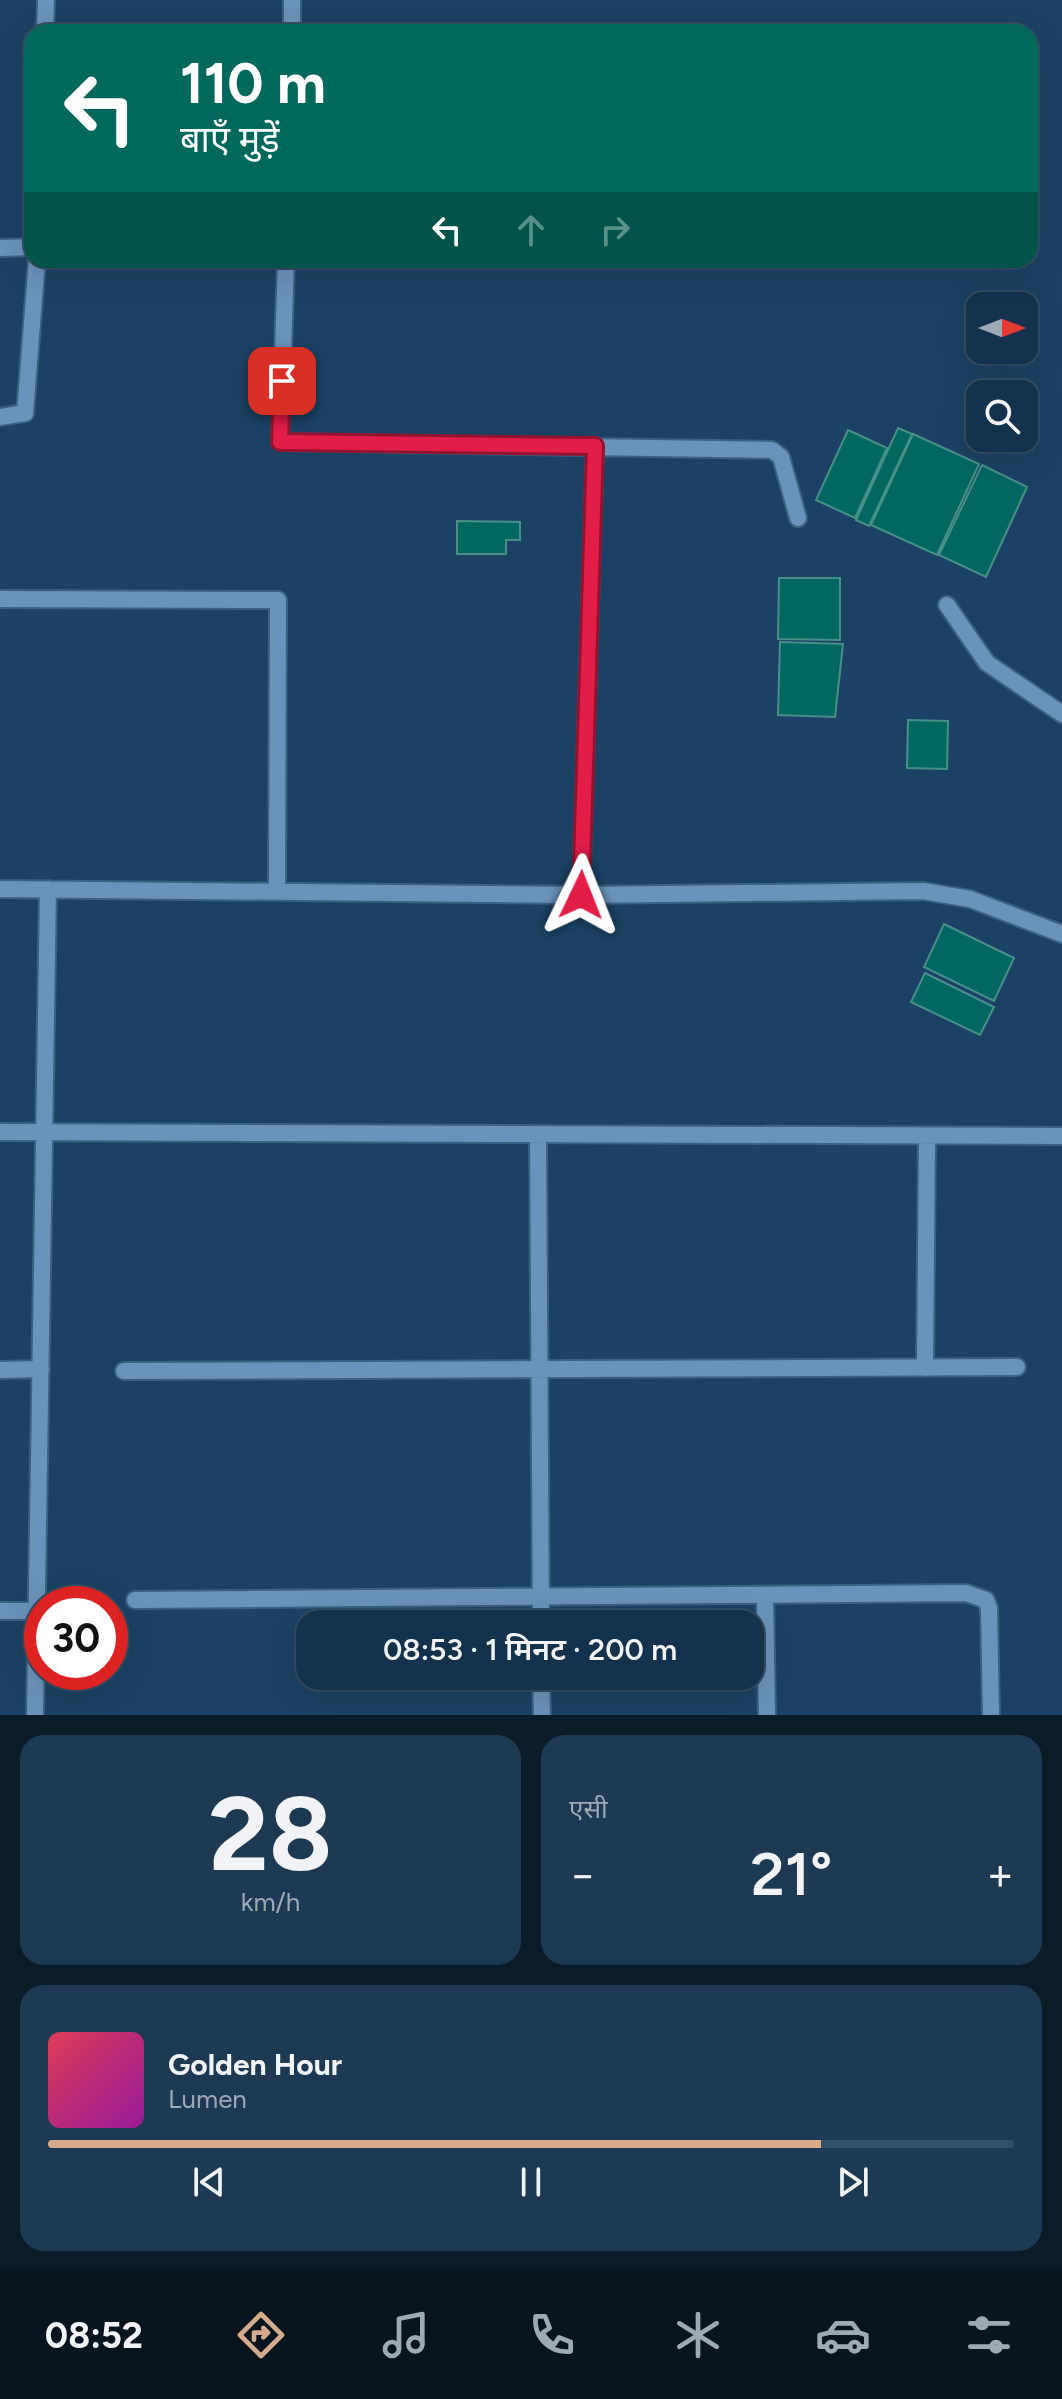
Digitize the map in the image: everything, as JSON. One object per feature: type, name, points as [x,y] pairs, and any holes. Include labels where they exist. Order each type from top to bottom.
[{"type":"street","points":[[45,24],[46,0]]},
{"type":"street","points":[[292,0],[292,24]]},
{"type":"street","points":[[0,248],[24,247]]},
{"type":"street","points":[[0,417],[25,413],[36,268]]},
{"type":"street","points":[[286,268],[280,442],[772,450],[781,457],[798,518]]},
{"type":"street","points":[[581,895],[595,446]]},
{"type":"street","points":[[0,599],[278,600],[277,890]]},
{"type":"street","points":[[947,605],[987,663],[1062,714]]},
{"type":"street","points":[[0,889],[581,895],[923,891],[970,899],[1062,934]]},
{"type":"street","points":[[37,1586],[48,889]]},
{"type":"street","points":[[0,1132],[1062,1136]]},
{"type":"street","points":[[538,1136],[540,1610]]},
{"type":"street","points":[[925,1368],[927,1136]]},
{"type":"street","points":[[124,1371],[1017,1367]]},
{"type":"street","points":[[0,1370],[41,1369]]},
{"type":"street","points":[[135,1600],[966,1593],[986,1600],[991,1620],[991,1715]]},
{"type":"street","points":[[765,1596],[767,1715]]},
{"type":"street","points":[[0,1611],[24,1611]]},
{"type":"street","points":[[35,1690],[35,1715]]},
{"type":"street","points":[[541,1690],[542,1715]]},
{"type":"building","points":[[898,428],[912,434],[869,526],[856,520]]},
{"type":"building","points":[[848,430],[887,448],[855,518],[816,500]]},
{"type":"building","points":[[913,434],[979,464],[937,555],[871,525]]},
{"type":"building","points":[[982,465],[1027,487],[986,577],[939,555]]},
{"type":"building","points":[[457,521],[520,522],[520,540],[506,540],[506,554],[457,554]]},
{"type":"building","points":[[779,578],[840,578],[840,640],[778,639]]},
{"type":"building","points":[[780,642],[843,644],[835,717],[778,715]]},
{"type":"building","points":[[908,720],[948,721],[947,769],[907,768]]},
{"type":"building","points":[[944,924],[1014,958],[994,1001],[924,967]]},
{"type":"building","points":[[925,973],[994,1007],[980,1035],[911,1002]]},
{"type":"route","points":[[282,381],[280,442],[595,446],[581,895]]}]
